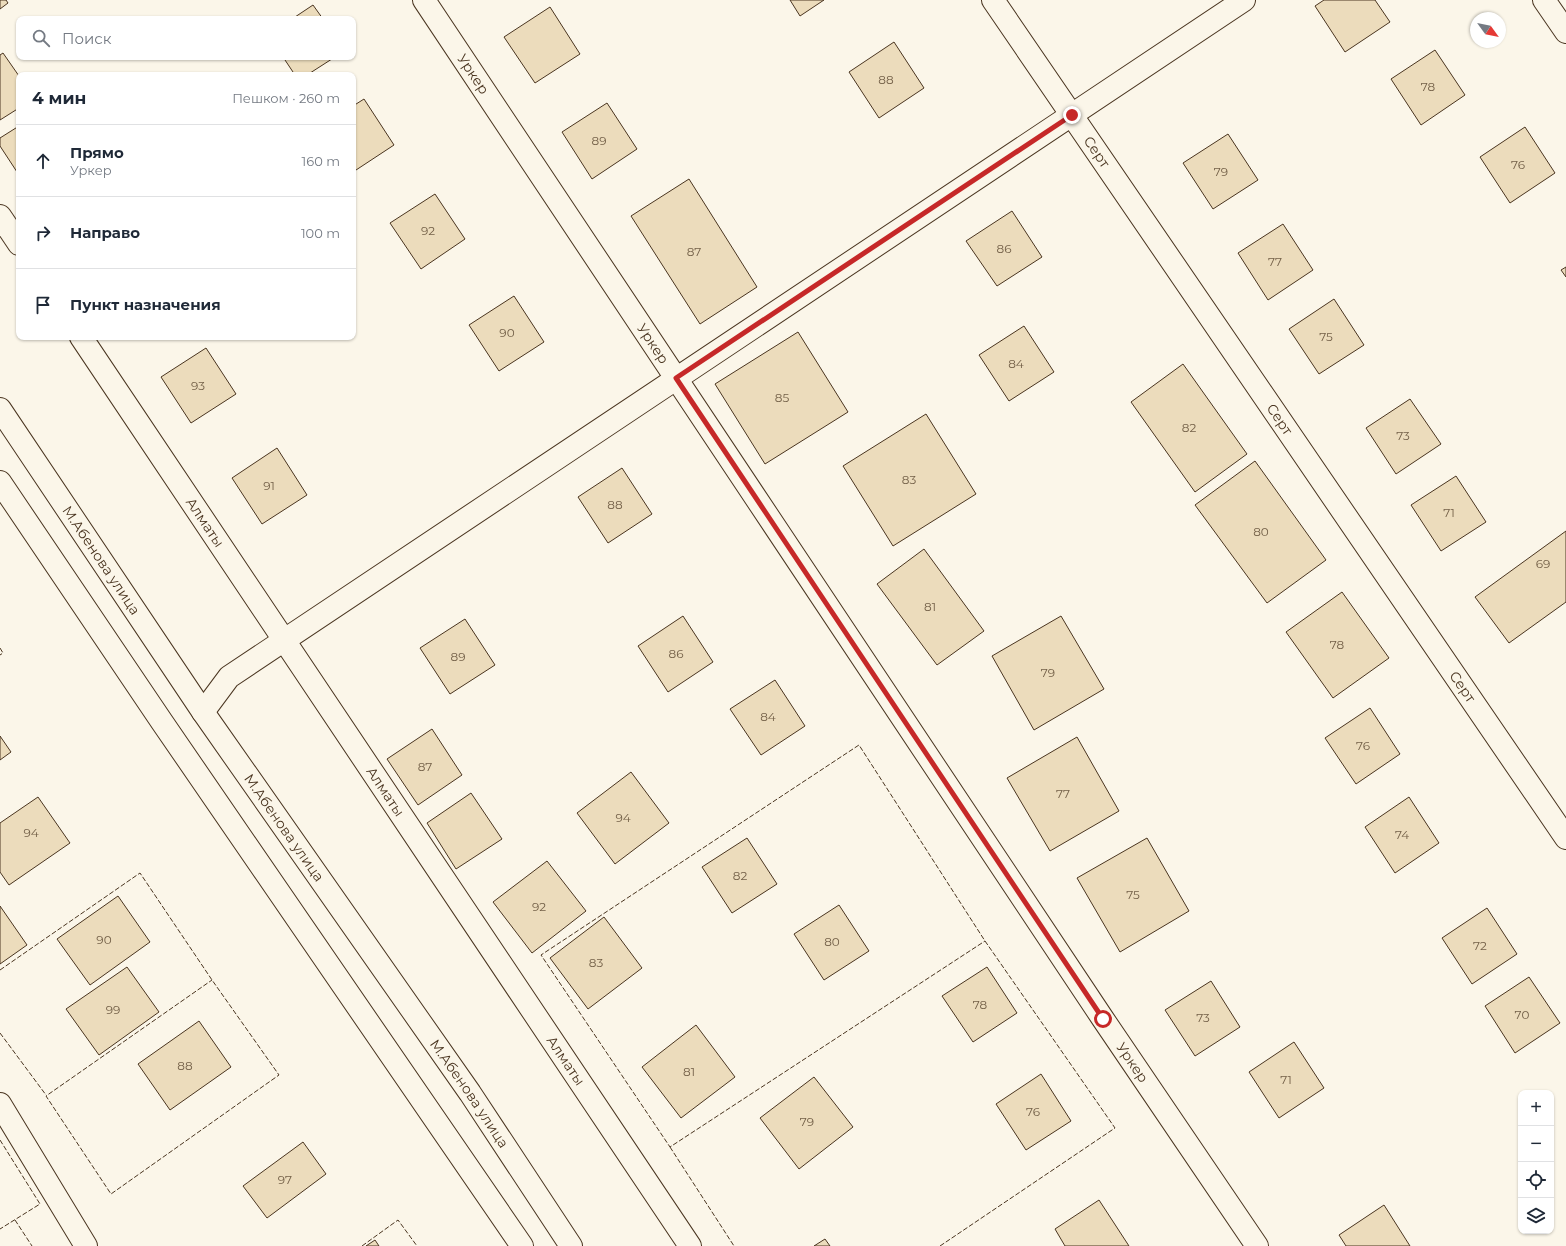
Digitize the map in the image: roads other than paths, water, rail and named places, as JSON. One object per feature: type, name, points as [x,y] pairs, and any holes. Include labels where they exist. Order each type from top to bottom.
[{"type":"street","name":"Уркер","points":[[424,0],[1103,1019],[1257,1246]]},
{"type":"street","name":"Серт","points":[[993,0],[1566,838]]},
{"type":"street","points":[[203,712],[229,677],[1244,0]]},
{"type":"street","points":[[1544,0],[1566,32]]},
{"type":"street","points":[[0,216],[16,240]]},
{"type":"street","name":"Алматы","points":[[83,340],[690,1246]]},
{"type":"street","name":"М.Абенова улица","points":[[0,409],[203,712],[470,1093],[571,1246]]},
{"type":"street","points":[[0,482],[166,729],[522,1246]]},
{"type":"street","points":[[0,1104],[86,1246]]}]
